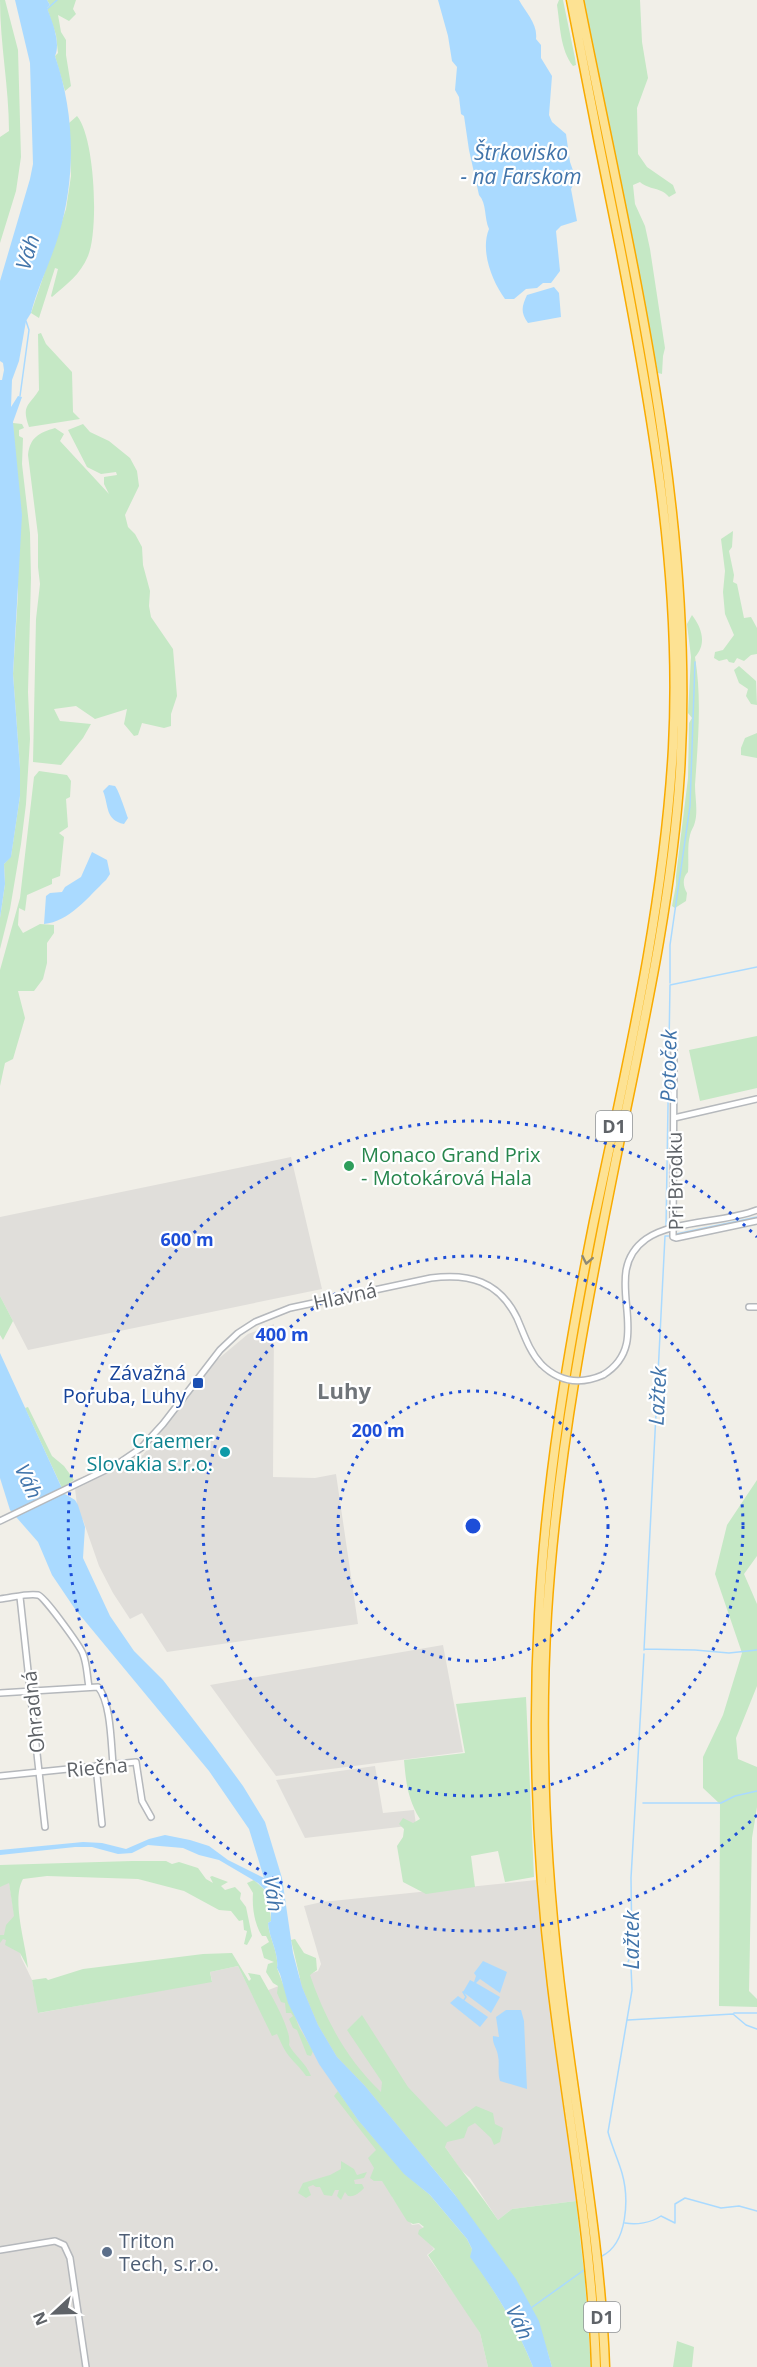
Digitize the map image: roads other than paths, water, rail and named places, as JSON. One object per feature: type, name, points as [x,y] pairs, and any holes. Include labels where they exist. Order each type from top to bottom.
[{"type":"highway","name":"D1","points":[[571,0],[629,295],[654,437],[669,562],[674,665],[673,742],[660,879],[639,1007],[568,1360],[549,1494],[538,1614],[535,1735],[542,1895],[554,2006],[592,2255],[598,2267],[604,2367]]},
{"type":"highway","name":"D1","points":[[579,0],[658,412],[676,551],[682,664],[680,776],[669,880],[647,1008],[576,1364],[557,1495],[547,1616],[544,1735],[549,1867],[562,2005],[592,2255],[590,2274],[596,2367]]},
{"type":"street","name":"Pri Brodku","points":[[674,1041],[670,1231],[676,1238],[757,1221]]},
{"type":"street","points":[[674,1118],[757,1099]]},
{"type":"street","points":[[670,1231],[757,1210]]},
{"type":"street","name":"Hlavná","points":[[0,1521],[116,1465],[141,1449],[228,1342],[258,1320],[291,1308],[430,1278],[467,1277],[487,1285],[504,1298],[515,1315],[534,1355],[556,1376],[569,1380],[588,1380],[603,1375],[620,1361],[626,1347],[629,1327],[624,1284],[630,1258],[644,1240],[670,1231]]},
{"type":"street","points":[[749,1307],[757,1307]]},
{"type":"street","points":[[0,1599],[40,1596],[71,1633],[84,1657],[89,1687]]},
{"type":"street","name":"Ohradná","points":[[20,1597],[45,1827]]},
{"type":"street","points":[[0,1693],[98,1687],[104,1696],[113,1764]]},
{"type":"street","name":"Riečna","points":[[0,1776],[136,1762],[142,1801],[151,1817]]},
{"type":"street","points":[[96,1766],[102,1824]]},
{"type":"street","points":[[0,2250],[55,2241],[66,2247],[70,2258],[86,2367]]},
{"type":"water","name":"Váh","points":[[15,0],[47,0],[50,5],[47,8],[56,39],[55,56],[66,100],[71,145],[65,212],[56,244],[26,321],[19,361],[12,380],[11,407],[18,396],[22,397],[13,422],[22,515],[13,674],[20,796],[11,857],[4,864],[5,884],[0,918],[0,380],[2,380],[4,370],[3,363],[0,361],[0,281],[33,164],[30,63]]},
{"type":"water","name":"Štrkovisko - na Farskom","points":[[438,0],[519,0],[533,23],[536,39],[541,45],[541,58],[552,76],[549,115],[552,122],[566,134],[570,162],[576,179],[571,189],[577,221],[561,226],[556,231],[560,271],[551,283],[543,283],[537,288],[526,289],[514,299],[505,299],[489,266],[486,247],[489,229],[469,150],[464,116],[461,114],[459,97],[455,90],[457,67],[452,61]]},
{"type":"water","points":[[554,287],[559,293],[561,317],[528,323],[523,309],[527,295]]},
{"type":"water","points":[[109,785],[115,786],[122,801],[128,818],[124,824],[114,819],[109,812],[103,791]]},
{"type":"water","points":[[92,852],[107,860],[110,874],[106,880],[62,919],[44,924],[46,896],[50,893],[62,892],[65,887],[81,877]]},
{"type":"water","name":"Váh","points":[[0,1353],[65,1494],[75,1500],[78,1505],[85,1527],[83,1558],[110,1616],[134,1651],[163,1680],[213,1745],[243,1786],[265,1822],[282,1878],[293,1953],[302,1987],[318,2025],[337,2057],[365,2086],[455,2195],[516,2279],[539,2321],[552,2367],[533,2367],[505,2310],[470,2257],[472,2249],[467,2239],[430,2195],[404,2174],[358,2120],[319,2064],[288,2003],[277,1968],[277,1957],[269,1929],[271,1905],[266,1898],[267,1892],[258,1883],[219,1860],[183,1848],[148,1845],[132,1853],[118,1854],[92,1847],[75,1847],[0,1855],[0,1850],[83,1842],[102,1843],[126,1849],[165,1835],[209,1846],[228,1860],[264,1878],[249,1829],[209,1771],[75,1609],[52,1575],[38,1542],[10,1510],[0,1478]]},
{"type":"water","points":[[483,1961],[507,1972],[500,1993],[480,1979],[476,1983],[500,1997],[491,2013],[463,1992],[470,1980],[474,1982],[476,1976],[474,1973]]},
{"type":"water","points":[[458,1996],[488,2017],[480,2027],[450,2003]]},
{"type":"water","points":[[506,2010],[521,2010],[524,2021],[527,2089],[500,2081],[499,2059],[493,2036],[499,2037],[496,2017]]},
{"type":"waterway","points":[[47,9],[57,0]]},
{"type":"waterway","points":[[20,396],[29,330],[26,321]]},
{"type":"waterway","points":[[670,983],[670,945],[690,806],[695,662]]},
{"type":"waterway","name":"Potoček","points":[[666,1228],[670,985],[757,967]]},
{"type":"waterway","name":"Lažtek","points":[[676,1234],[757,1217]]},
{"type":"waterway","name":"Lažtek","points":[[644,1650],[665,1236],[672,1236]]},
{"type":"waterway","points":[[644,1649],[729,1653],[757,1650]]},
{"type":"waterway","name":"Lažtek","points":[[602,2256],[611,2250],[622,2231],[626,2207],[622,2173],[608,2132],[632,1990],[631,1967],[628,1962],[632,1953],[631,1878],[644,1654]]},
{"type":"waterway","points":[[643,1803],[721,1803],[735,1796],[757,1791]]},
{"type":"waterway","points":[[463,1992],[466,1997],[464,2000]]},
{"type":"waterway","points":[[734,2013],[757,2013]]},
{"type":"waterway","points":[[628,2020],[733,2014],[746,2025],[757,2029]]},
{"type":"waterway","points":[[625,2223],[643,2223],[661,2216],[675,2223],[675,2204],[685,2198],[721,2208],[739,2206],[757,2211]]},
{"type":"waterway","name":"Váh","points":[[531,2308],[584,2270]]},
{"type":"place","name":"Monaco Grand Prix - Motokárová Hala","points":[[349,1166]]},
{"type":"place","name":"Závažná Poruba, Luhy","points":[[198,1383]]},
{"type":"place","name":"Craemer Slovakia s.r.o.","points":[[225,1452]]},
{"type":"place","name":"Triton Tech, s.r.o.","points":[[107,2252]]},
{"type":"district","name":"Luhy","points":[[344,1390]]}]
